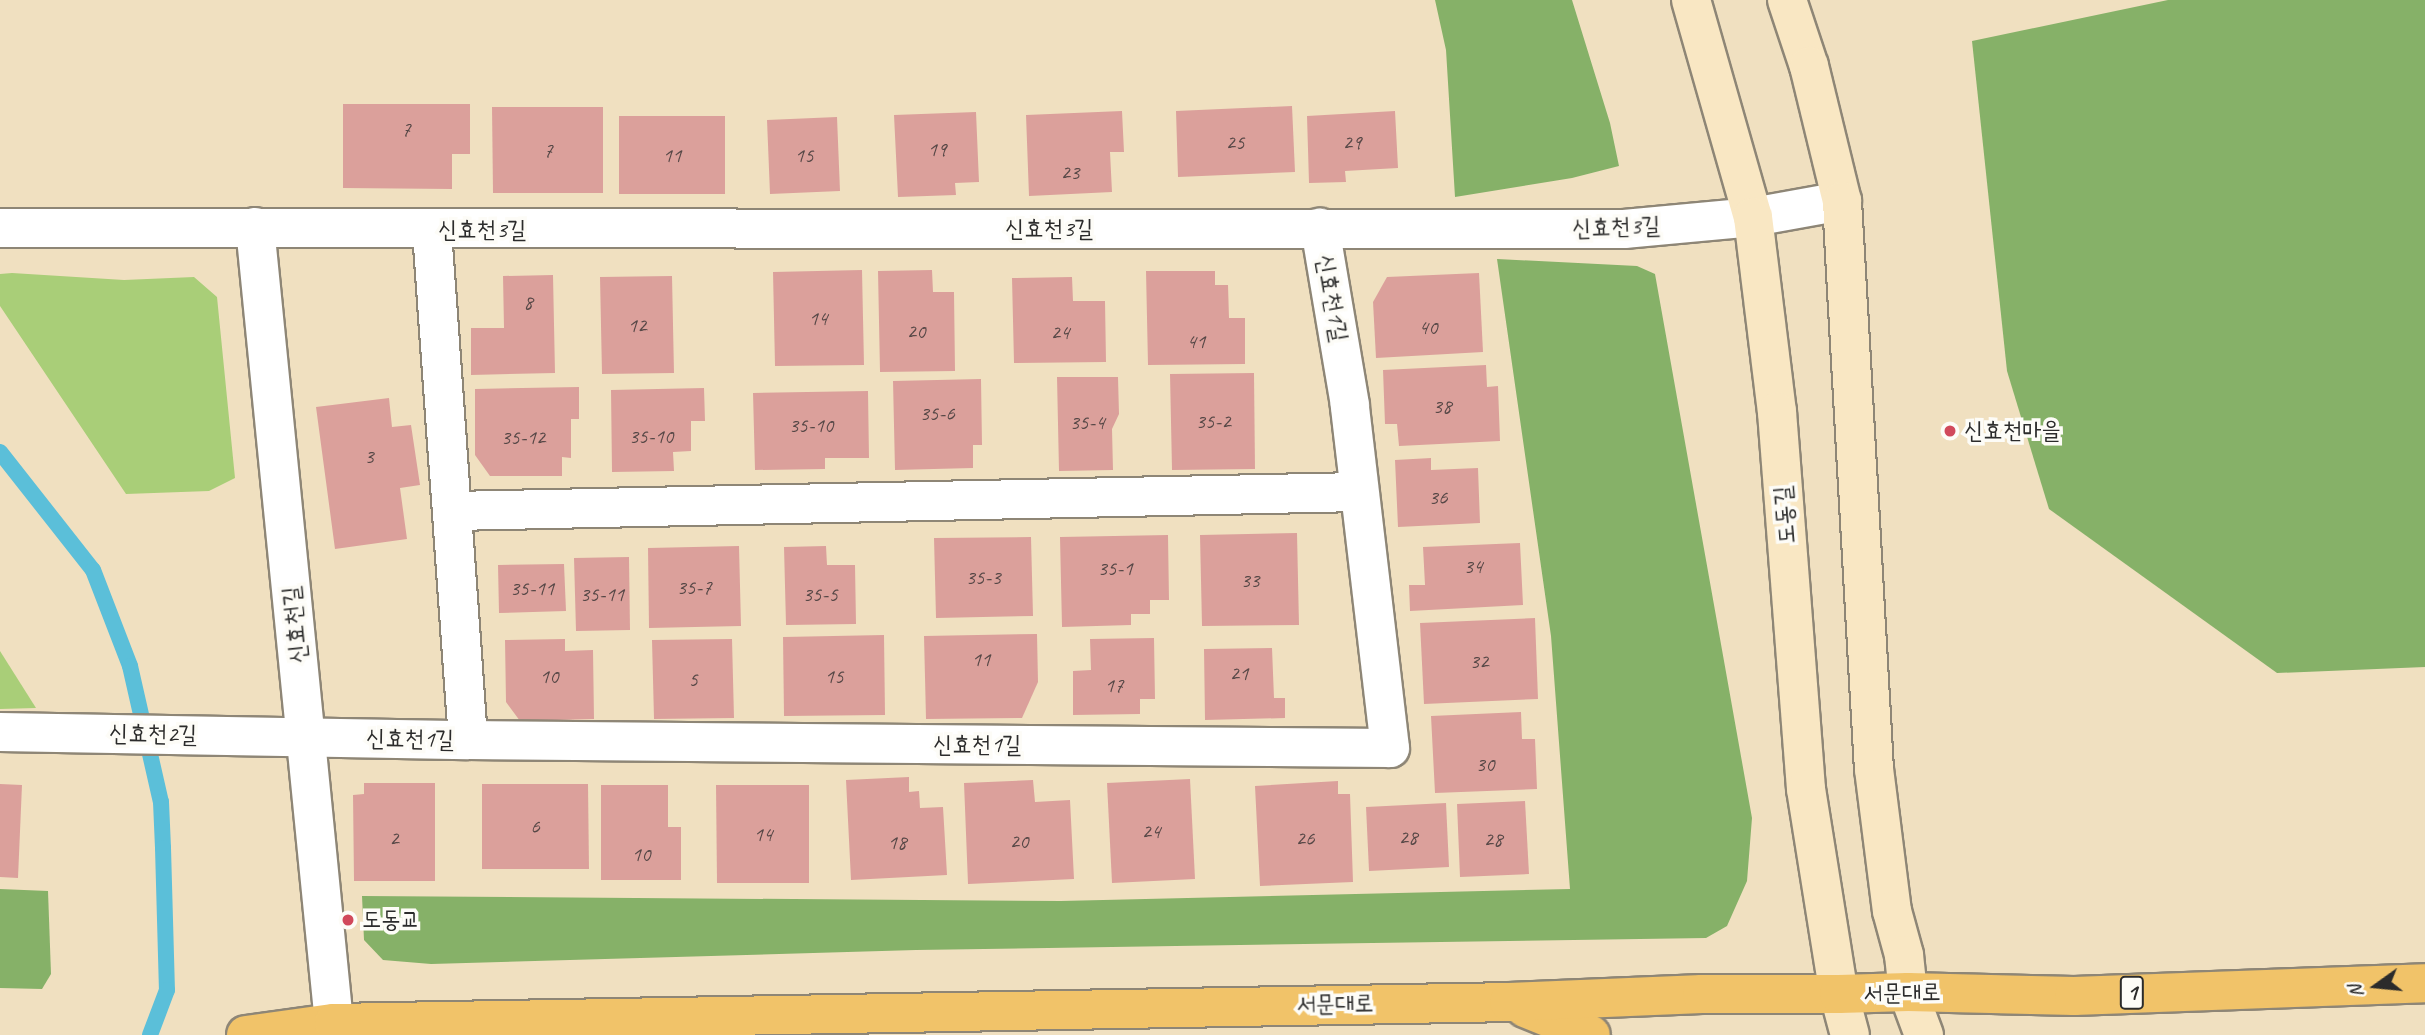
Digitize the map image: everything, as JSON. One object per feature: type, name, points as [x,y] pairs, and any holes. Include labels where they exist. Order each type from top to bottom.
[{"type":"main road","name":"도동길","points":[[1690,0],[1753,217],[1777,412],[1806,789],[1839,994],[1850,1035]]},
{"type":"main road","points":[[1787,0],[1809,66],[1842,201],[1874,769],[1892,911],[1904,955],[1909,992],[1924,1035]]},
{"type":"main road","name":"서문대로","points":[[246,1035],[334,1023],[1509,1002],[1702,994],[1909,992],[2074,996],[2425,983]]},
{"type":"main road","points":[[1509,1002],[1591,1035]]},
{"type":"street","name":"신효천3길","points":[[255,227],[432,231],[1624,229],[1753,217],[1842,201]]},
{"type":"street","points":[[0,228],[255,227]]},
{"type":"street","name":"신효천길","points":[[255,227],[334,1023]]},
{"type":"street","name":"신효천1길","points":[[306,737],[1390,748],[1358,492],[1350,405],[1320,228]]},
{"type":"street","points":[[432,231],[468,740]]},
{"type":"street","points":[[453,511],[1358,492]]},
{"type":"street","name":"신효천2길","points":[[18,732],[306,737]]},
{"type":"green space","points":[[1435,0],[1572,0],[1610,123],[1619,166],[1572,178],[1455,197],[1446,50]]},
{"type":"green space","points":[[2168,0],[2425,0],[2425,667],[2277,673],[2049,509],[2007,371],[1972,41]]},
{"type":"green space","points":[[1497,259],[1637,266],[1655,274],[1752,818],[1747,881],[1727,926],[1706,938],[916,950],[431,964],[383,960],[364,940],[362,896],[1061,901],[1570,889],[1551,636]]},
{"type":"green space","points":[[0,274],[124,280],[194,277],[217,297],[235,478],[209,491],[126,494],[0,306]]},
{"type":"green space","points":[[0,651],[36,708],[0,709]]},
{"type":"green space","points":[[0,889],[48,891],[51,974],[42,989],[0,988]]},
{"type":"building","points":[[343,104],[470,104],[470,154],[452,154],[452,189],[343,188]]},
{"type":"building","points":[[1292,106],[1295,172],[1178,177],[1176,111]]},
{"type":"building","points":[[492,107],[603,107],[603,193],[493,193]]},
{"type":"building","points":[[1122,111],[1124,152],[1110,152],[1112,192],[1029,196],[1026,115]]},
{"type":"building","points":[[1395,111],[1398,168],[1345,171],[1346,182],[1309,183],[1307,116]]},
{"type":"building","points":[[976,112],[979,182],[955,183],[956,195],[898,197],[894,115]]},
{"type":"building","points":[[619,116],[725,116],[725,194],[619,194]]},
{"type":"building","points":[[837,117],[840,191],[770,194],[767,120]]},
{"type":"building","points":[[862,270],[864,365],[775,366],[773,272]]},
{"type":"building","points":[[932,270],[933,292],[954,292],[955,371],[880,372],[878,271]]},
{"type":"building","points":[[1146,271],[1215,271],[1215,285],[1228,285],[1229,318],[1245,318],[1245,364],[1148,365]]},
{"type":"building","points":[[1479,273],[1483,352],[1376,358],[1373,302],[1387,277]]},
{"type":"building","points":[[553,275],[555,373],[471,375],[471,328],[504,328],[503,276]]},
{"type":"building","points":[[672,276],[674,373],[602,374],[600,277]]},
{"type":"building","points":[[1072,277],[1073,301],[1105,301],[1106,362],[1014,363],[1012,278]]},
{"type":"building","points":[[1486,365],[1487,387],[1498,386],[1500,441],[1399,446],[1397,424],[1385,424],[1383,370]]},
{"type":"building","points":[[1254,373],[1255,469],[1172,470],[1170,374]]},
{"type":"building","points":[[1057,377],[1118,377],[1119,414],[1112,429],[1113,470],[1059,471]]},
{"type":"building","points":[[981,379],[982,445],[973,445],[973,468],[895,470],[893,381]]},
{"type":"building","points":[[579,387],[579,419],[571,419],[571,458],[562,457],[562,476],[490,476],[475,455],[475,389]]},
{"type":"building","points":[[704,388],[705,421],[691,421],[691,451],[673,452],[674,471],[612,472],[611,390]]},
{"type":"building","points":[[868,391],[869,458],[825,458],[825,469],[755,470],[753,393]]},
{"type":"building","points":[[389,398],[392,427],[411,425],[420,485],[400,488],[407,539],[335,549],[316,407]]},
{"type":"building","points":[[1431,458],[1431,470],[1478,468],[1480,523],[1398,527],[1395,460]]},
{"type":"building","points":[[1297,533],[1299,625],[1202,626],[1200,535]]},
{"type":"building","points":[[1168,535],[1169,600],[1150,600],[1150,614],[1131,614],[1131,625],[1062,627],[1060,537]]},
{"type":"building","points":[[1031,537],[1033,616],[936,618],[934,538]]},
{"type":"building","points":[[1520,543],[1523,605],[1410,611],[1409,585],[1425,585],[1423,547]]},
{"type":"building","points":[[739,546],[741,626],[649,628],[648,548]]},
{"type":"building","points":[[826,546],[827,565],[855,565],[856,624],[786,625],[784,547]]},
{"type":"building","points":[[629,557],[630,630],[576,631],[574,558]]},
{"type":"building","points":[[564,564],[566,611],[499,613],[498,565]]},
{"type":"building","points":[[1535,618],[1538,699],[1424,704],[1420,623]]},
{"type":"building","points":[[1037,634],[1038,682],[1022,718],[926,719],[924,636]]},
{"type":"building","points":[[884,635],[885,715],[784,716],[783,637]]},
{"type":"building","points":[[1154,638],[1155,699],[1140,699],[1140,714],[1073,715],[1073,671],[1091,670],[1090,639]]},
{"type":"building","points":[[565,639],[565,651],[593,650],[594,719],[520,721],[506,702],[505,640]]},
{"type":"building","points":[[732,639],[734,718],[654,719],[652,640]]},
{"type":"building","points":[[1272,648],[1274,698],[1285,698],[1285,718],[1205,720],[1204,649]]},
{"type":"building","points":[[1521,712],[1522,739],[1535,739],[1537,789],[1435,793],[1431,716]]},
{"type":"building","points":[[909,777],[909,792],[919,791],[920,808],[943,807],[947,875],[851,880],[846,780]]},
{"type":"building","points":[[1190,779],[1195,879],[1112,883],[1107,783]]},
{"type":"building","points":[[1033,780],[1035,802],[1070,800],[1074,879],[968,884],[964,783]]},
{"type":"building","points":[[1338,781],[1338,794],[1350,794],[1353,882],[1260,886],[1255,786]]},
{"type":"building","points":[[364,783],[435,783],[435,881],[354,881],[353,795],[364,794]]},
{"type":"building","points":[[0,784],[22,785],[18,878],[0,877]]},
{"type":"building","points":[[482,784],[588,784],[589,869],[482,869]]},
{"type":"building","points":[[601,785],[668,785],[668,827],[681,827],[681,880],[601,880]]},
{"type":"building","points":[[716,785],[809,785],[809,883],[717,883]]},
{"type":"building","points":[[1525,801],[1529,874],[1460,877],[1457,804]]},
{"type":"building","points":[[1446,803],[1449,867],[1369,871],[1366,807]]},
{"type":"waterway","points":[[0,452],[93,570],[130,666],[161,802],[167,990],[150,1035]]},
{"type":"place","name":"신효천마을","points":[[1950,431]]},
{"type":"place","name":"도동교","points":[[348,920]]}]
